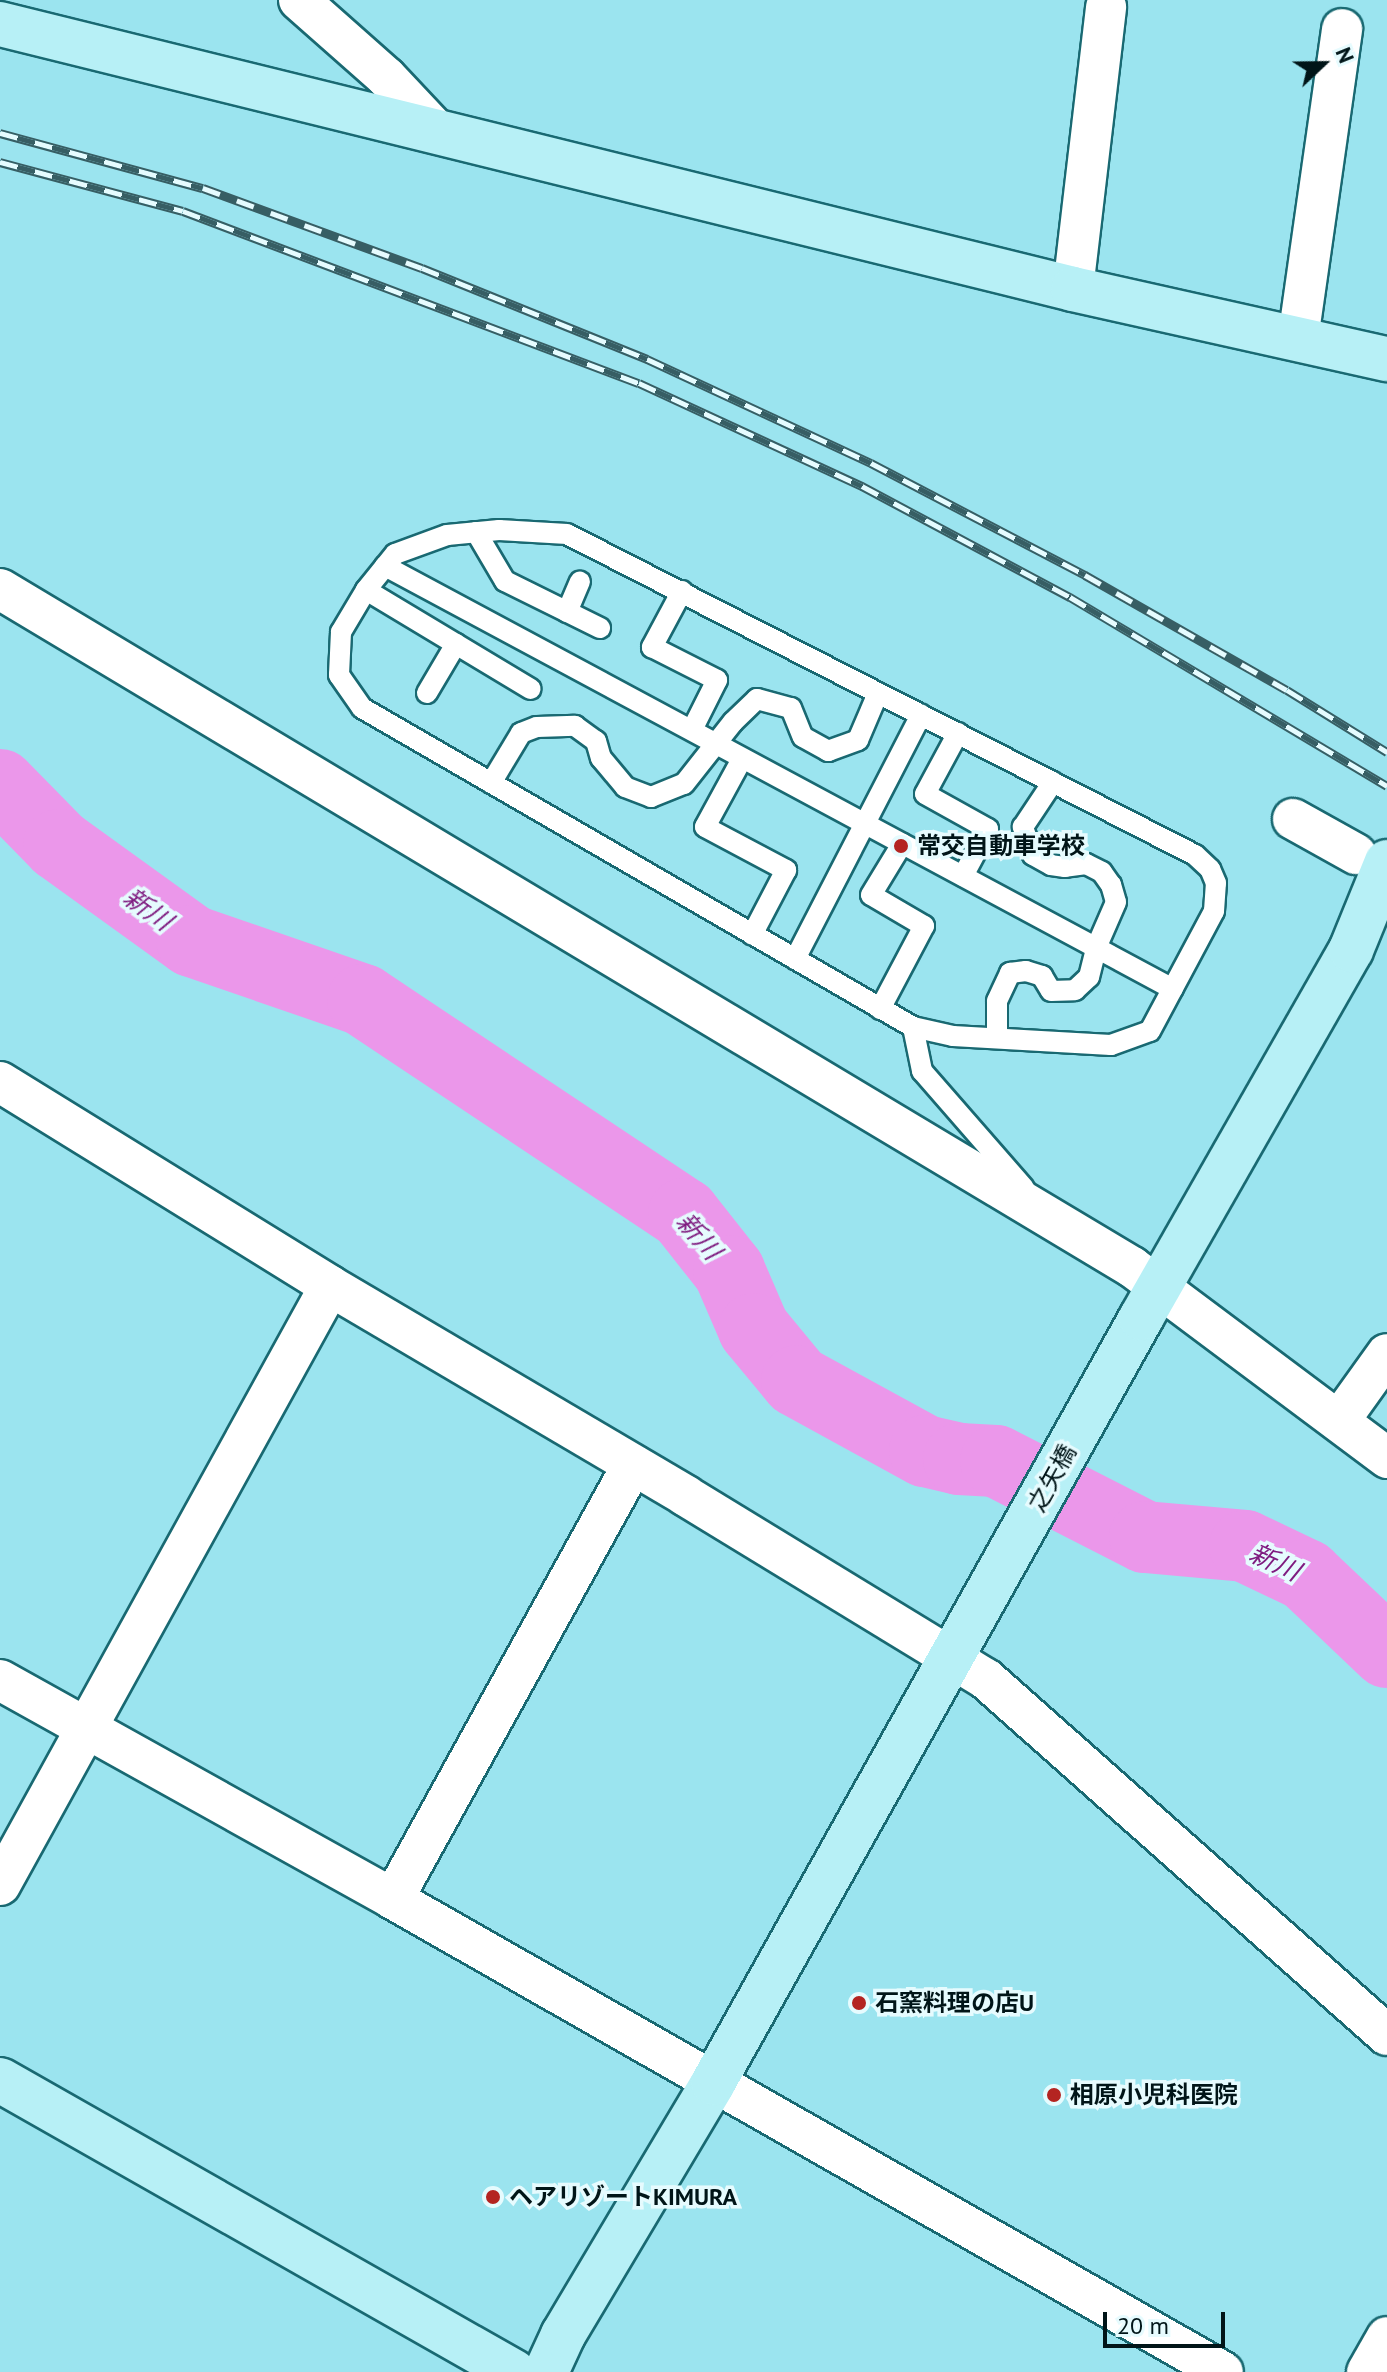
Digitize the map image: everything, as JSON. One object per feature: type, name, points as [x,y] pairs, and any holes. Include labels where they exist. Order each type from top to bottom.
[{"type":"street","points":[[299,0],[386,77],[435,129]]},
{"type":"street","points":[[1073,289],[1106,7]]},
{"type":"street","points":[[0,24],[1073,289],[1387,359]]},
{"type":"street","points":[[1298,339],[1342,29]]},
{"type":"street","points":[[0,589],[1132,1267],[1150,1303],[1339,1421],[1387,1458]]},
{"type":"street","points":[[1293,819],[1372,858]]},
{"type":"street","name":"之矢橋","points":[[546,2372],[563,2335],[713,2083],[1351,950],[1372,858]]},
{"type":"street","points":[[0,1082],[330,1286],[633,1465],[957,1649],[986,1679],[1387,2035]]},
{"type":"street","points":[[0,1885],[84,1727],[330,1286]]},
{"type":"street","points":[[1339,1421],[1387,1354]]},
{"type":"street","points":[[393,1899],[633,1465]]},
{"type":"street","points":[[0,1680],[393,1899],[1223,2372]]},
{"type":"street","points":[[0,2080],[514,2372]]},
{"type":"street","points":[[1367,2372],[1387,2337]]},
{"type":"lane","points":[[476,532],[505,581],[600,628]]},
{"type":"lane","points":[[476,532],[567,534],[1195,855],[1210,869],[1216,883],[1214,911],[1150,1031],[1111,1045],[953,1036],[913,1027],[362,708],[339,675],[341,632],[366,590],[385,566],[395,554],[434,539],[476,532]]},
{"type":"lane","points":[[385,566],[1173,989]]},
{"type":"lane","points":[[567,612],[580,582]]},
{"type":"lane","points":[[366,590],[531,689]]},
{"type":"lane","points":[[682,591],[652,647],[717,680],[692,730]]},
{"type":"lane","points":[[427,693],[456,644]]},
{"type":"lane","points":[[491,783],[521,733],[537,727],[575,726],[596,741],[601,758],[625,787],[651,797],[684,784],[715,744],[757,699],[791,708],[803,737],[828,751],[858,740],[878,693]]},
{"type":"lane","points":[[795,959],[921,715]]},
{"type":"lane","points":[[958,733],[925,794],[988,829],[963,876]]},
{"type":"lane","points":[[742,759],[705,827],[786,870],[752,935]]},
{"type":"lane","points":[[997,1038],[997,1001],[1010,973],[1026,971],[1042,976],[1051,991],[1075,990],[1089,977],[1096,948],[1116,902],[1111,885],[1102,872],[1086,864],[1065,867],[1033,855],[1023,827],[1053,782]]},
{"type":"lane","points":[[880,1009],[924,926],[871,895],[902,844]]},
{"type":"lane","points":[[913,1027],[922,1071],[1050,1218]]},
{"type":"waterway","name":"新川","points":[[0,785],[59,845],[192,941],[363,1000],[684,1214],[729,1271],[754,1329],[797,1381],[925,1451],[959,1459],[996,1461],[1145,1537],[1245,1546],[1306,1575],[1387,1652]]},
{"type":"railway","points":[[0,133],[203,188],[422,268],[647,359],[871,463],[1085,575],[1287,690],[1387,752]]},
{"type":"railway","points":[[0,162],[183,211],[639,383],[862,486],[1070,597],[1387,786]]},
{"type":"place","name":"常交自動車学校","points":[[901,846]]},
{"type":"place","name":"石窯料理の店U","points":[[859,2003]]},
{"type":"place","name":"相原小児科医院","points":[[1054,2095]]},
{"type":"place","name":"ヘアリゾートKIMURA","points":[[493,2197]]}]
